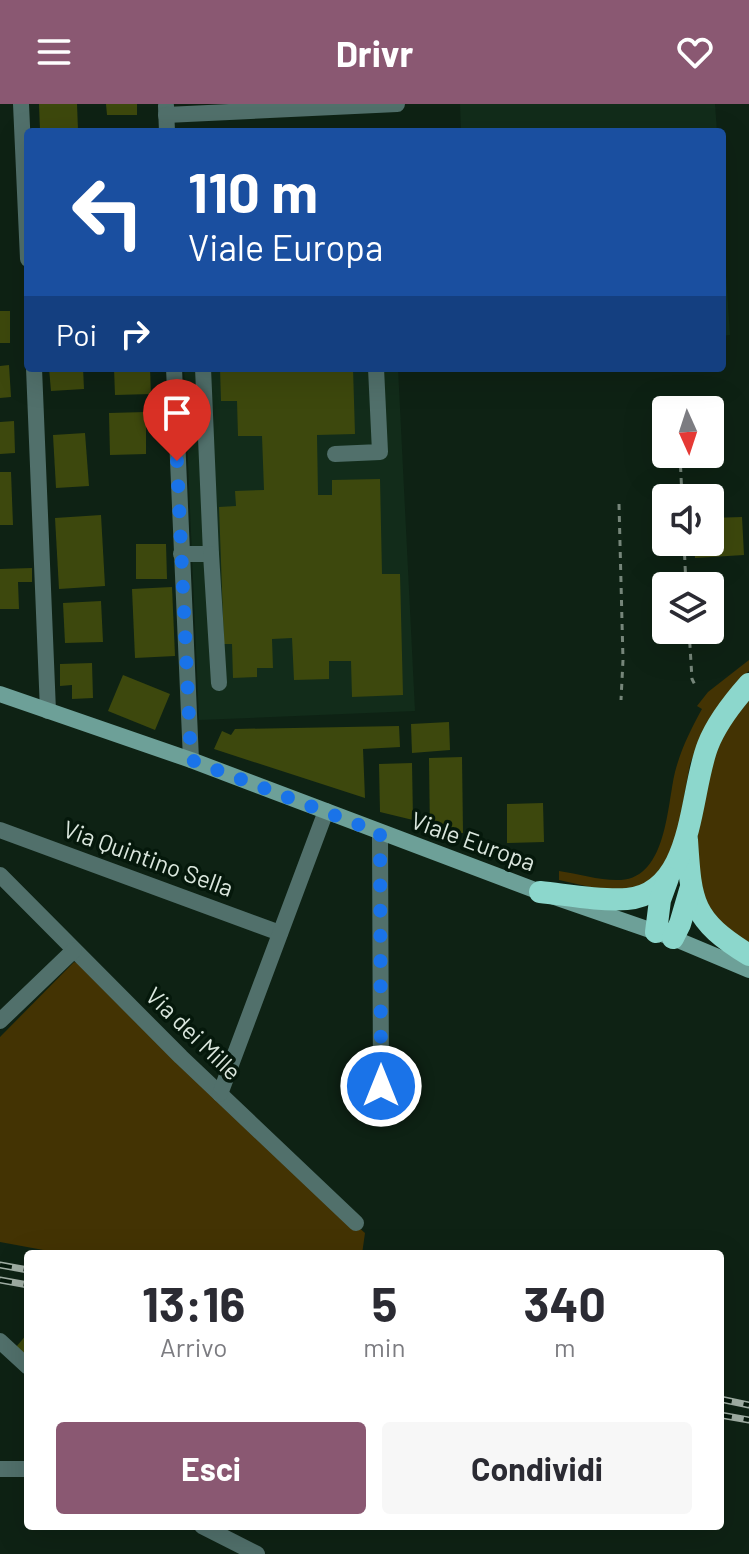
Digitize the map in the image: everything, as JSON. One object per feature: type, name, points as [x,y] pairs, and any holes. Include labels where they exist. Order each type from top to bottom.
[{"type":"highway","points":[[690,890],[680,924],[664,935],[660,900],[687,839],[707,747],[719,722],[749,684]]},
{"type":"highway","points":[[687,839],[690,890],[697,909],[725,940],[749,955]]},
{"type":"highway","points":[[540,892],[629,899],[654,890],[668,877]]},
{"type":"main road","name":"Viale Europa","points":[[0,694],[191,760],[380,833],[664,935],[749,970]]},
{"type":"street","points":[[21,104],[24,170]]},
{"type":"street","points":[[166,109],[397,104]]},
{"type":"street","points":[[34,372],[48,711]]},
{"type":"street","points":[[174,372],[191,760]]},
{"type":"street","points":[[203,372],[219,683]]},
{"type":"street","points":[[335,454],[380,452],[376,372]]},
{"type":"street","points":[[181,554],[211,554]]},
{"type":"street","points":[[220,1094],[326,811]]},
{"type":"street","name":"Via Quintino Sella","points":[[0,830],[280,933]]},
{"type":"street","points":[[380,833],[381,1086]]},
{"type":"street","name":"Via dei Mille","points":[[0,875],[220,1094],[356,1223]]},
{"type":"street","points":[[0,1021],[74,950]]},
{"type":"street","points":[[0,1341],[24,1363]]},
{"type":"street","points":[[0,1469],[24,1469]]},
{"type":"street","points":[[210,1530],[257,1554]]},
{"type":"path","points":[[619,504],[623,660],[621,700]]},
{"type":"path","points":[[690,644],[696,687]]},
{"type":"shaded area","points":[[460,104],[715,104],[717,128],[461,128]]},
{"type":"shaded area","points":[[726,274],[730,335],[726,336]]},
{"type":"shaded area","points":[[184,372],[398,372],[415,711],[199,720]]},
{"type":"shaded area","points":[[749,660],[749,671],[739,680],[702,734],[690,764],[675,847],[651,883],[612,892],[559,880],[559,871],[621,880],[636,876],[648,866],[656,853],[667,820],[680,755],[702,709],[697,706],[708,692]]},
{"type":"shaded area","points":[[749,699],[749,944],[723,927],[704,903],[699,886],[697,842],[704,794],[716,751]]},
{"type":"shaded area","points":[[74,962],[80,964],[269,1148],[365,1233],[363,1250],[43,1250],[0,1242],[0,1037]]},
{"type":"building","points":[[39,104],[77,104],[78,128],[40,128]]},
{"type":"building","points":[[106,104],[137,104],[137,115],[107,115]]},
{"type":"building","points":[[0,311],[10,311],[10,343],[0,343]]},
{"type":"building","points":[[9,365],[11,397],[0,398],[0,366]]},
{"type":"building","points":[[49,372],[83,372],[84,389],[51,391]]},
{"type":"building","points":[[114,372],[150,372],[151,394],[115,395]]},
{"type":"building","points":[[220,372],[353,372],[355,434],[317,435],[318,495],[332,495],[332,480],[380,479],[382,574],[400,574],[403,695],[352,697],[351,661],[329,661],[329,679],[294,680],[292,638],[272,639],[273,668],[257,668],[257,677],[233,678],[232,644],[224,644],[219,507],[236,506],[235,491],[264,490],[262,436],[238,436],[237,401],[221,401]]},
{"type":"building","points":[[146,412],[146,454],[110,455],[109,413]]},
{"type":"building","points":[[14,421],[15,453],[0,454],[0,422]]},
{"type":"building","points":[[85,433],[89,486],[56,488],[53,435]]},
{"type":"building","points":[[0,472],[11,472],[13,525],[0,525]]},
{"type":"building","points":[[101,515],[105,586],[59,589],[55,518]]},
{"type":"building","points":[[742,517],[744,555],[695,558],[724,556],[724,518]]},
{"type":"building","points":[[136,544],[166,544],[167,579],[136,579]]},
{"type":"building","points":[[32,568],[32,582],[18,582],[19,609],[0,609],[0,569]]},
{"type":"building","points":[[172,587],[175,656],[135,658],[132,589]]},
{"type":"building","points":[[101,601],[103,642],[65,643],[63,603]]},
{"type":"building","points":[[92,663],[93,698],[72,699],[72,685],[60,686],[60,664]]},
{"type":"building","points":[[123,675],[170,694],[155,730],[108,711]]},
{"type":"building","points":[[449,722],[450,750],[412,753],[411,724]]},
{"type":"building","points":[[399,726],[400,747],[363,749],[365,798],[214,749],[222,731],[231,735],[235,729]]},
{"type":"building","points":[[462,757],[463,833],[430,834],[429,758]]},
{"type":"building","points":[[412,763],[413,820],[380,812],[379,764]]},
{"type":"building","points":[[543,803],[544,842],[507,843],[507,804]]},
{"type":"building","points":[[24,1338],[24,1354],[16,1347]]},
{"type":"railway","points":[[0,1265],[24,1269]]},
{"type":"railway","points":[[0,1280],[24,1284]]},
{"type":"railway","points":[[724,1400],[749,1405]]},
{"type":"railway","points":[[724,1416],[749,1420]]},
{"type":"route","points":[[177,461],[191,760],[380,833],[381,1086]]}]
